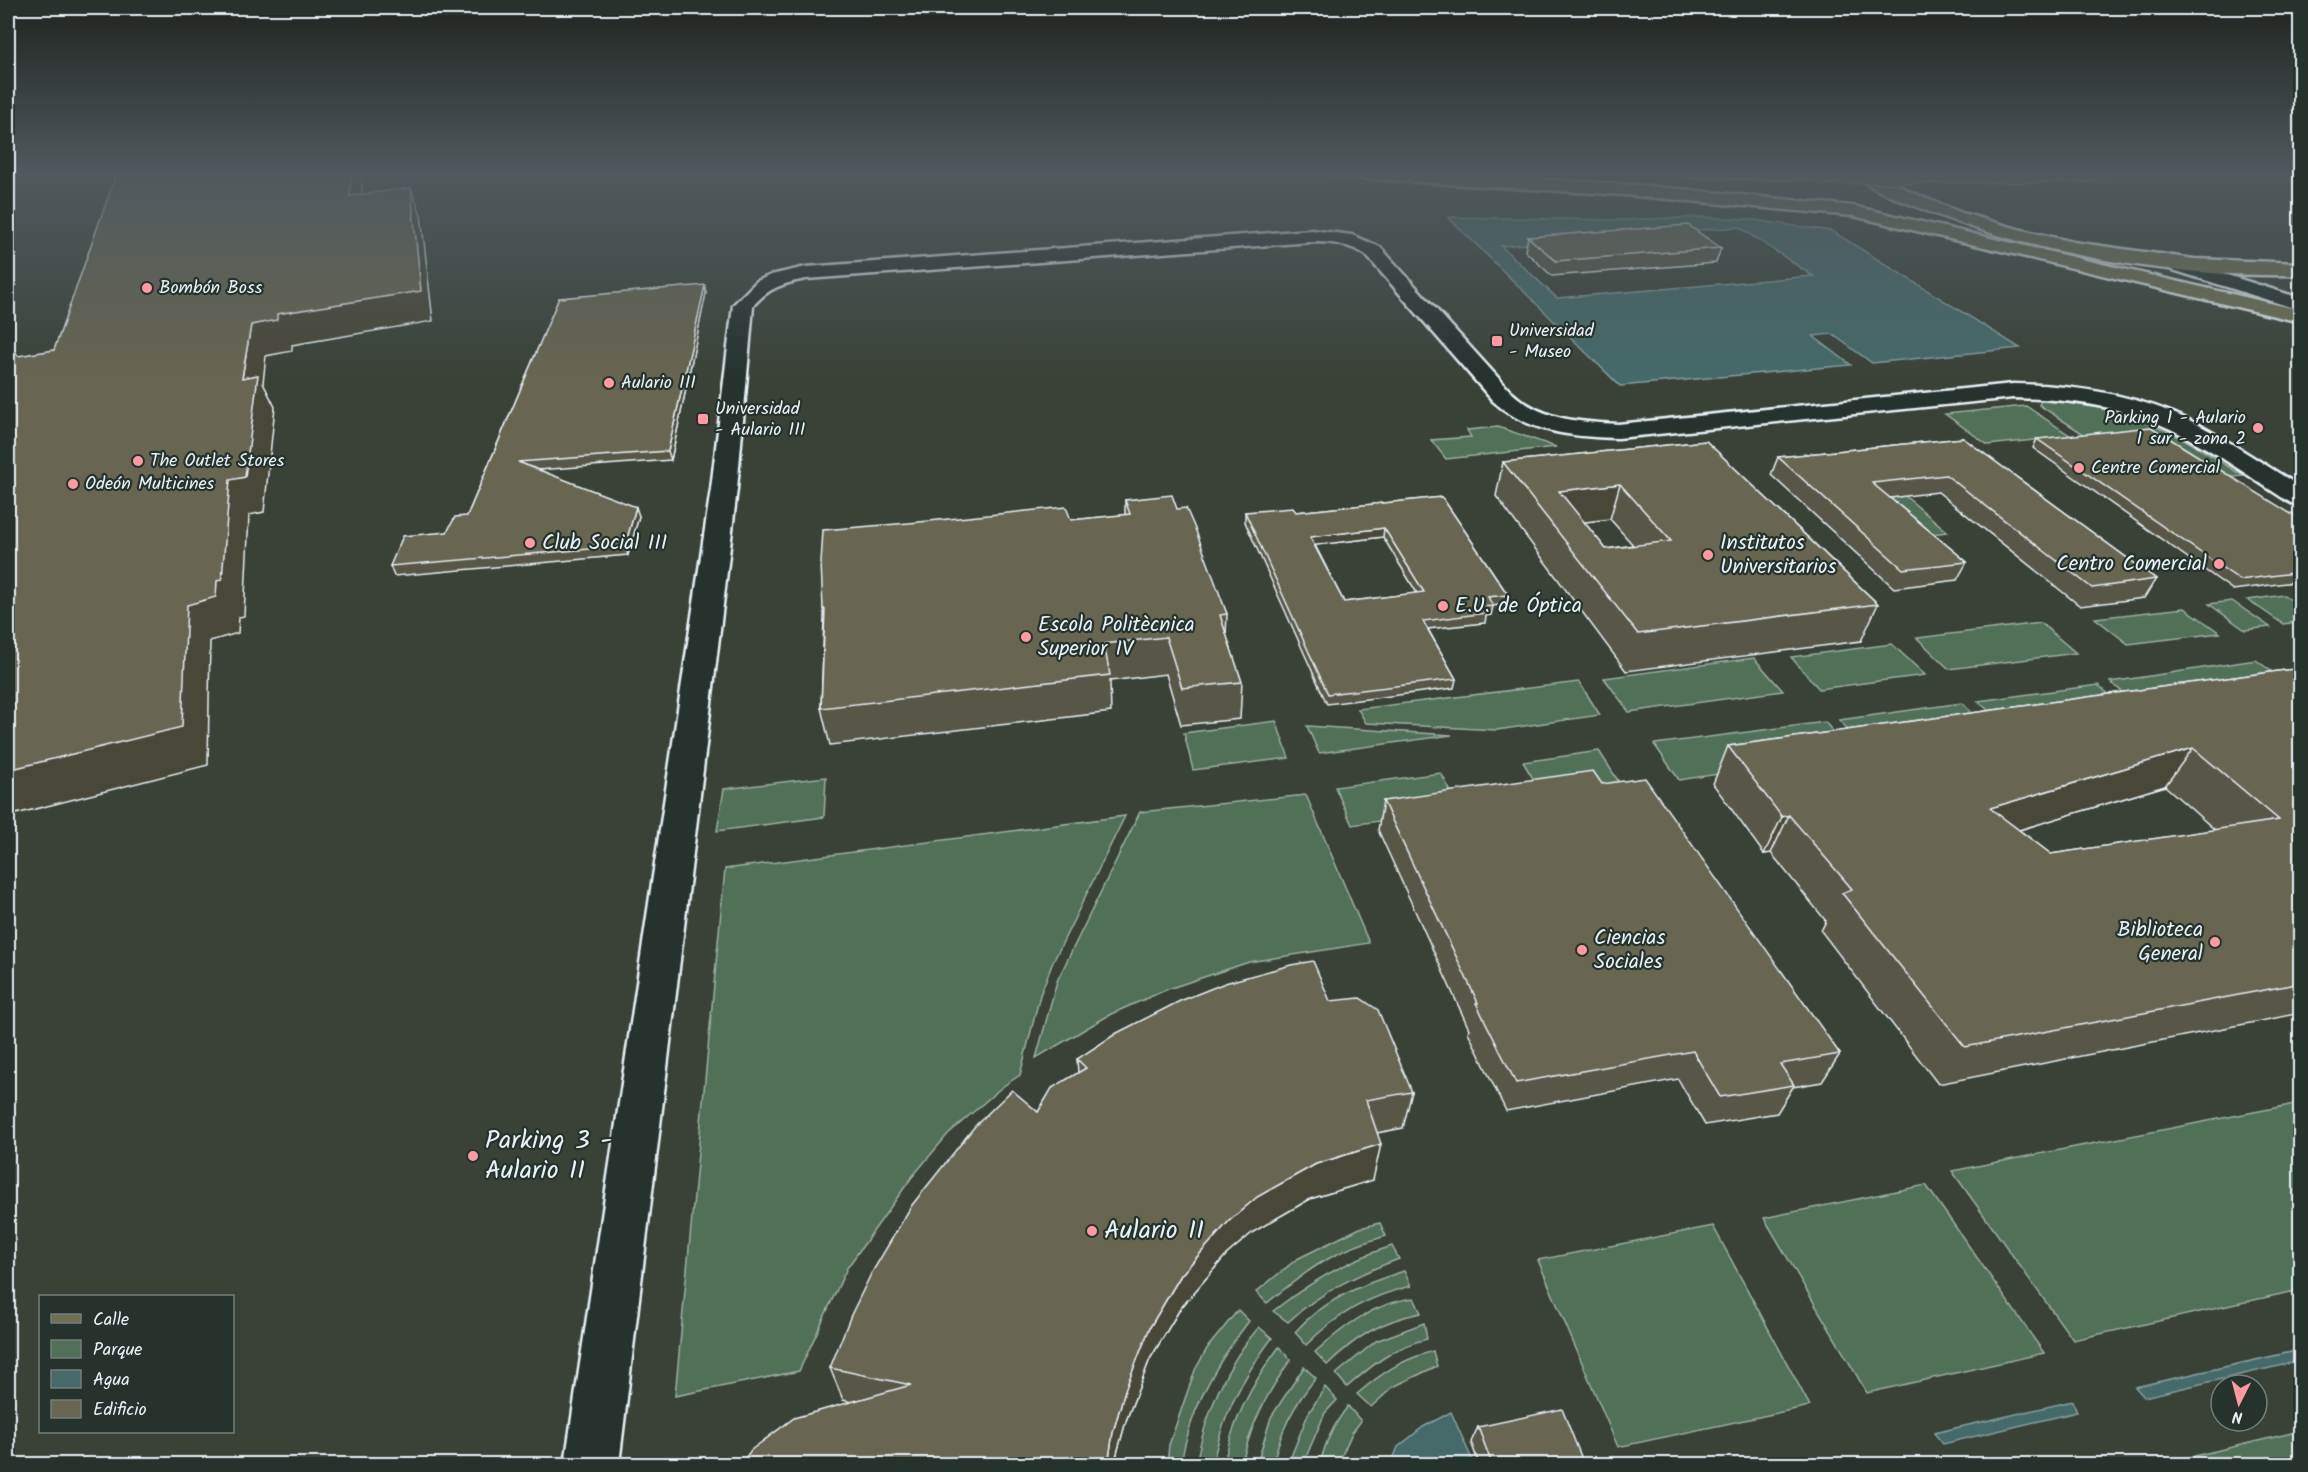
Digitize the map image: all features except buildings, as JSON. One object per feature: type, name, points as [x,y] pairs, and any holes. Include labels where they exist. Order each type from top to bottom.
[{"type":"main road","points":[[1981,241],[2301,315]]},
{"type":"main road","points":[[2033,241],[2057,247],[2161,260],[2248,268],[2301,268]]},
{"type":"main road","points":[[2051,241],[2099,251]]},
{"type":"street","points":[[592,1464],[724,489],[743,305],[756,288],[778,279],[806,273],[1248,241]]},
{"type":"street","points":[[1351,241],[1365,244],[1373,250],[1433,321],[1506,401],[1524,414],[1541,421],[1567,427],[1618,431],[2013,391],[2054,391],[2105,400],[2176,423],[2301,497]]},
{"type":"street","points":[[2161,260],[2301,304]]},
{"type":"green space","points":[[2042,398],[2112,411],[2164,429],[2188,441],[2243,476],[2226,478],[2085,435],[2039,405]]},
{"type":"green space","points":[[2026,406],[2071,436],[1988,445],[1945,414]]},
{"type":"green space","points":[[1498,427],[1556,447],[1446,459],[1431,440],[1471,437],[1467,430]]},
{"type":"green space","points":[[1905,496],[1948,532],[1907,537],[1864,500]]},
{"type":"green space","points":[[2284,595],[2300,607],[2300,622],[2283,624],[2248,600]]},
{"type":"green space","points":[[2232,601],[2270,627],[2245,630],[2209,604]]},
{"type":"green space","points":[[2185,608],[2220,633],[2128,644],[2095,618]]},
{"type":"green space","points":[[2041,623],[2076,653],[1949,669],[1917,638]]},
{"type":"green space","points":[[1892,644],[1925,675],[1819,689],[1791,657]]},
{"type":"green space","points":[[1754,658],[1783,691],[1629,712],[1604,678]]},
{"type":"green space","points":[[2256,660],[2300,692],[2150,714],[2110,682]]},
{"type":"green space","points":[[1579,682],[1600,715],[1497,730],[1366,723],[1358,709]]},
{"type":"green space","points":[[2098,685],[2137,718],[2016,736],[1978,701]]},
{"type":"green space","points":[[1962,703],[1998,738],[1872,755],[1839,720]]},
{"type":"green space","points":[[1276,721],[1289,758],[1193,770],[1184,733]]},
{"type":"green space","points":[[1825,722],[1852,754],[1679,780],[1654,744]]},
{"type":"green space","points":[[1307,726],[1452,735],[1319,753]]},
{"type":"green space","points":[[1599,751],[1619,782],[1543,795],[1523,762]]},
{"type":"green space","points":[[1441,773],[1460,809],[1352,825],[1335,787]]},
{"type":"green space","points":[[826,777],[824,817],[717,831],[724,789]]},
{"type":"green space","points":[[1306,795],[1369,943],[1249,962],[1168,989],[1111,1014],[1036,1058],[1057,981],[1140,812]]},
{"type":"green space","points":[[1125,816],[1053,962],[1040,995],[1020,1075],[1002,1087],[948,1134],[912,1177],[847,1268],[799,1371],[675,1396],[725,869]]},
{"type":"green space","points":[[2300,1103],[2300,1290],[2073,1340],[1952,1171]]},
{"type":"green space","points":[[1926,1185],[2044,1353],[1867,1393],[1764,1218]]},
{"type":"green space","points":[[1380,1223],[1386,1236],[1351,1248],[1322,1262],[1267,1303],[1256,1292],[1297,1259],[1360,1228]]},
{"type":"green space","points":[[1713,1226],[1810,1406],[1618,1447],[1538,1260]]},
{"type":"green space","points":[[1392,1246],[1399,1259],[1340,1285],[1300,1311],[1288,1322],[1273,1311],[1330,1273]]},
{"type":"green space","points":[[1404,1271],[1411,1286],[1381,1295],[1354,1308],[1330,1324],[1306,1345],[1295,1332],[1318,1310],[1345,1294]]},
{"type":"green space","points":[[1414,1298],[1421,1313],[1393,1321],[1359,1338],[1327,1365],[1315,1352],[1360,1317],[1400,1300]]},
{"type":"green space","points":[[1238,1310],[1249,1321],[1215,1371],[1197,1407],[1181,1464],[1167,1464],[1169,1445],[1195,1370],[1208,1347]]},
{"type":"green space","points":[[1424,1323],[1427,1339],[1404,1346],[1374,1364],[1347,1387],[1336,1374],[1376,1341]]},
{"type":"green space","points":[[1259,1327],[1272,1338],[1252,1367],[1235,1398],[1222,1430],[1213,1464],[1196,1464],[1205,1427],[1218,1391],[1236,1357]]},
{"type":"green space","points":[[1279,1347],[1291,1360],[1260,1409],[1242,1464],[1224,1464],[1232,1432],[1245,1402]]},
{"type":"green space","points":[[1433,1351],[1437,1366],[1393,1387],[1371,1407],[1357,1394],[1393,1368],[1411,1358]]},
{"type":"green space","points":[[1304,1367],[1316,1378],[1289,1418],[1273,1464],[1257,1464],[1271,1417]]},
{"type":"green space","points":[[1325,1387],[1337,1400],[1325,1413],[1303,1464],[1288,1464],[1308,1414]]},
{"type":"green space","points":[[1348,1406],[1361,1421],[1352,1433],[1338,1464],[1320,1464],[1331,1434]]},
{"type":"green space","points":[[2300,1431],[2300,1464],[2175,1464],[2173,1461]]},
{"type":"water","points":[[1472,241],[1567,241],[1501,246],[1557,298],[1813,276],[1760,241],[1848,241],[2020,348],[1872,363],[1832,334],[1813,336],[1851,365],[1620,386]]},
{"type":"water","points":[[2300,1350],[2300,1361],[2248,1373],[2209,1373],[2209,1382],[2144,1397],[2135,1387]]},
{"type":"water","points":[[2072,1401],[2077,1412],[1943,1444],[1934,1433]]},
{"type":"water","points":[[1451,1412],[1474,1464],[1391,1464],[1398,1447],[1423,1427]]},
{"type":"place","name":"Bombón Boss","points":[[147,288]]},
{"type":"place","name":"Universidad - Museo","points":[[1497,341]]},
{"type":"place","name":"Aulario III","points":[[609,383]]},
{"type":"place","name":"Universidad - Aulario III","points":[[703,419]]},
{"type":"place","name":"Parking 1 - Aulario I sur - zona 2","points":[[2258,428]]},
{"type":"place","name":"The Outlet Stores","points":[[138,461]]},
{"type":"place","name":"Centre Comercial","points":[[2079,468]]},
{"type":"place","name":"Odeón Multicines","points":[[73,484]]},
{"type":"place","name":"Club Social III","points":[[530,543]]},
{"type":"place","name":"Institutos Universitarios","points":[[1708,555]]},
{"type":"place","name":"Centro Comercial","points":[[2219,564]]},
{"type":"place","name":"E.U. de Óptica","points":[[1443,606]]},
{"type":"place","name":"Escola Politècnica Superior IV","points":[[1026,637]]},
{"type":"place","name":"Biblioteca General","points":[[2215,942]]},
{"type":"place","name":"Ciencias Sociales","points":[[1582,950]]},
{"type":"place","name":"Parking 3 - Aulario II","points":[[473,1156]]},
{"type":"place","name":"Aulario II","points":[[1092,1231]]}]
